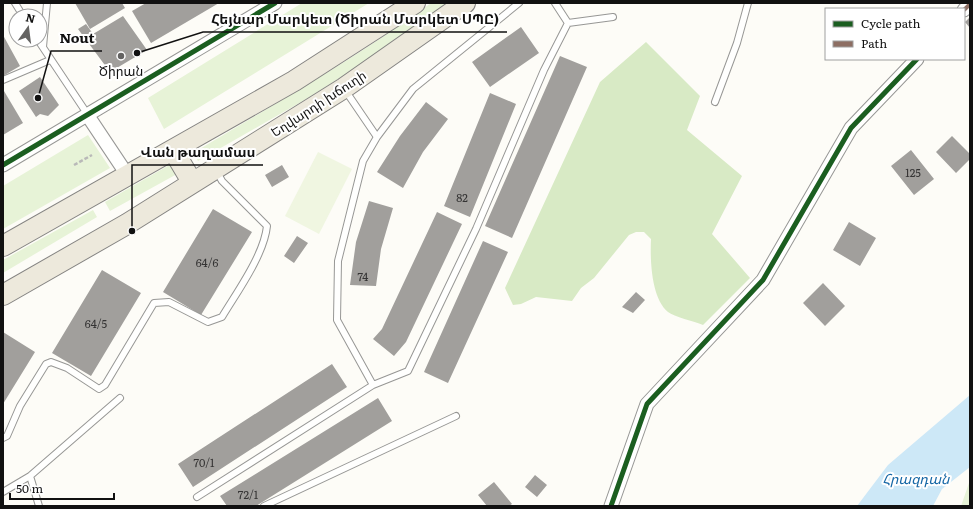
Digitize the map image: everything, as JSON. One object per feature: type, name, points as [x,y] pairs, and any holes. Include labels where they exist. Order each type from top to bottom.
[{"type":"main road","name":"Եղվարդի խճուղի","points":[[3,295],[117,230],[344,88],[465,3]]},
{"type":"main road","points":[[3,246],[294,81],[411,4]]},
{"type":"main road","points":[[173,150],[192,182]]},
{"type":"street","points":[[3,165],[88,116],[275,3]]},
{"type":"street","points":[[611,506],[647,404],[763,280],[851,128],[916,60]]},
{"type":"street","points":[[88,116],[128,176]]},
{"type":"lane","points":[[373,385],[337,320],[338,261],[362,161],[377,137],[413,89],[519,3]]},
{"type":"lane","points":[[555,3],[568,23]]},
{"type":"lane","points":[[715,102],[733,57],[748,3]]},
{"type":"lane","points":[[568,23],[613,17]]},
{"type":"lane","points":[[197,497],[373,385],[408,371],[476,229],[544,70],[568,23]]},
{"type":"lane","points":[[44,48],[88,116]]},
{"type":"lane","points":[[3,80],[50,60]]},
{"type":"lane","points":[[344,88],[377,137]]},
{"type":"lane","points":[[3,438],[7,436],[20,406],[46,364],[51,362],[67,368],[99,389],[105,385],[154,303],[170,302],[208,322],[222,317],[254,262],[267,226],[222,180],[215,168]]},
{"type":"lane","points":[[3,492],[30,476],[120,398]]},
{"type":"lane","points":[[264,506],[456,416]]},
{"type":"lane","points":[[30,476],[39,506]]},
{"type":"path","points":[[74,165],[92,154]]},
{"type":"green space","points":[[302,3],[369,3],[164,129],[148,98]]},
{"type":"green space","points":[[431,3],[451,3],[362,64],[308,98],[198,161],[193,153],[343,62],[402,24]]},
{"type":"green space","points":[[646,42],[700,96],[687,130],[742,176],[712,234],[750,278],[703,325],[675,316],[662,306],[658,298],[651,267],[651,239],[644,232],[636,232],[629,235],[594,278],[581,288],[572,301],[536,297],[521,304],[513,305],[505,288],[600,82]]},
{"type":"green space","points":[[88,135],[110,168],[3,229],[3,186]]},
{"type":"green space","points":[[318,152],[352,169],[319,234],[285,216]]},
{"type":"green space","points":[[171,164],[177,174],[110,211],[105,202]]},
{"type":"green space","points":[[93,210],[97,217],[3,273],[3,260]]},
{"type":"green space","points":[[970,482],[970,506],[961,506],[969,483]]},
{"type":"water","name":"Հրազդան","points":[[970,395],[970,467],[942,489],[933,506],[857,506],[888,465]]},
{"type":"building","points":[[75,3],[122,3],[125,8],[90,29]]},
{"type":"building","points":[[146,3],[219,3],[151,43],[132,11]]},
{"type":"building","points":[[123,16],[147,50],[110,72],[78,29],[86,24],[93,34]]},
{"type":"building","points":[[970,17],[970,28],[965,22]]},
{"type":"building","points":[[521,27],[539,53],[490,87],[472,62]]},
{"type":"building","points":[[3,35],[8,44],[8,48],[10,48],[20,66],[3,76]]},
{"type":"building","points":[[560,56],[587,67],[512,238],[485,226]]},
{"type":"building","points":[[40,77],[59,105],[48,116],[40,114],[36,117],[19,91]]},
{"type":"building","points":[[4,91],[23,123],[3,135],[3,92]]},
{"type":"building","points":[[490,93],[516,104],[470,217],[444,206]]},
{"type":"building","points":[[426,102],[448,119],[423,152],[403,188],[377,172],[400,136]]},
{"type":"building","points":[[952,136],[970,154],[970,159],[956,173],[936,152]]},
{"type":"building","points":[[911,150],[934,179],[914,195],[891,166]]},
{"type":"building","points":[[282,165],[289,177],[272,187],[265,175]]},
{"type":"building","points":[[369,201],[393,208],[381,249],[376,286],[350,285],[356,242]]},
{"type":"building","points":[[213,209],[252,232],[201,315],[163,292]]},
{"type":"building","points":[[437,212],[462,224],[406,342],[394,356],[373,339],[382,329]]},
{"type":"building","points":[[849,222],[876,238],[860,266],[833,250]]},
{"type":"building","points":[[297,236],[308,243],[294,263],[284,256]]},
{"type":"building","points":[[483,241],[508,252],[448,383],[424,372]]},
{"type":"building","points":[[102,270],[141,293],[91,376],[52,353]]},
{"type":"building","points":[[823,283],[845,306],[825,326],[803,303]]},
{"type":"building","points":[[636,292],[645,300],[633,313],[622,307]]},
{"type":"building","points":[[3,332],[35,352],[3,404]]},
{"type":"building","points":[[332,364],[347,387],[193,487],[178,464]]},
{"type":"building","points":[[378,398],[392,421],[256,506],[227,506],[220,496]]},
{"type":"building","points":[[535,475],[547,485],[537,497],[525,487]]},
{"type":"building","points":[[494,482],[512,504],[509,506],[487,506],[478,495]]},
{"type":"marked path","points":[[965,9],[970,4]]},
{"type":"cycle path","points":[[3,165],[275,3]]},
{"type":"cycle path","points":[[611,506],[647,404],[763,280],[851,128],[916,60]]},
{"type":"place","name":"Հեյնար Մարկետ (Ծիրան Մարկետ ՍՊԸ)","points":[[137,53]]},
{"type":"place","name":"Ծիրան","points":[[121,56]]},
{"type":"place","name":"Nout","points":[[38,98]]},
{"type":"place","name":"Վան թաղամաս","points":[[132,231]]}]
